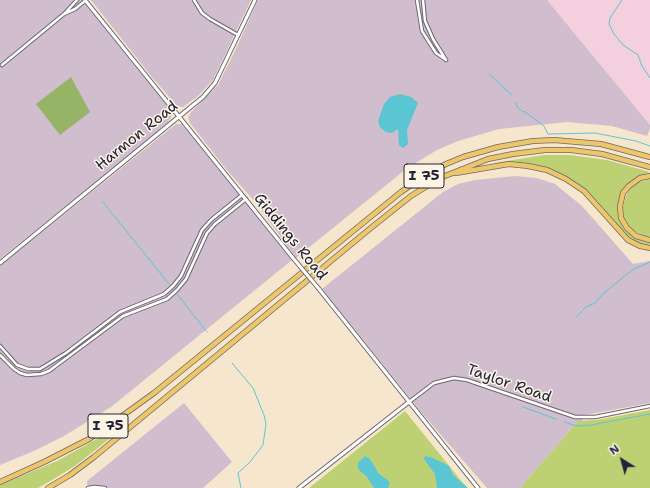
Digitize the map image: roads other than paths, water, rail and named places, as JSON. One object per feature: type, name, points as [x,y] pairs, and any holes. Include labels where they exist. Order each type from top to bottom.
[{"type":"highway","name":"I 75","points":[[0,482],[89,439],[118,419],[160,389],[401,192],[430,172],[446,164],[463,157],[498,147],[533,141],[554,140],[602,144],[650,157]]},
{"type":"highway","name":"I 75","points":[[48,488],[70,475],[105,448],[411,196],[448,175],[478,162],[500,156],[529,151],[556,150],[602,154],[650,167]]},
{"type":"highway","points":[[448,175],[509,164],[547,170],[566,179],[584,191],[628,240],[640,246],[650,248]]},
{"type":"highway","points":[[650,176],[640,178],[629,186],[622,197],[620,210],[623,222],[630,231],[639,238],[650,240]]},
{"type":"street","points":[[2,65],[64,14],[77,0]]},
{"type":"street","points":[[64,14],[75,9],[85,0]]},
{"type":"street","name":"Giddings Road","points":[[85,0],[478,488]]},
{"type":"street","points":[[194,0],[202,13],[238,35]]},
{"type":"street","name":"Harmon Road","points":[[0,263],[203,97],[215,83],[255,0]]},
{"type":"street","points":[[417,0],[422,31],[436,53],[446,60],[428,29],[423,0]]},
{"type":"street","points":[[0,346],[17,365],[28,369],[40,369],[66,353],[120,312],[164,294],[181,276],[202,230],[211,220],[242,195]]},
{"type":"street","points":[[0,355],[14,370],[20,373],[27,375],[41,374],[49,371],[123,316],[167,298],[177,290],[186,279],[207,233],[215,224],[246,199]]},
{"type":"street","name":"Taylor Road","points":[[299,488],[434,383],[454,378],[467,380],[575,417],[599,417],[650,406]]},
{"type":"street","points":[[88,488],[99,486],[105,488]]},
{"type":"water","points":[[400,94],[411,97],[418,103],[407,130],[408,144],[403,148],[399,145],[398,129],[392,133],[386,132],[380,127],[378,121],[384,104],[390,97]]},
{"type":"water","points":[[365,456],[370,459],[379,474],[390,482],[388,488],[374,488],[367,477],[358,469],[358,463]]},
{"type":"water","points":[[425,456],[433,458],[449,466],[453,475],[468,488],[437,488],[435,474],[424,459]]},
{"type":"waterway","points":[[622,0],[610,18],[609,24],[614,34],[623,45],[638,55],[642,66],[650,78]]},
{"type":"waterway","points":[[489,74],[512,95]]},
{"type":"waterway","points":[[516,103],[517,107],[544,126],[548,134],[595,133],[636,141],[650,146]]},
{"type":"waterway","points":[[103,202],[169,284]]},
{"type":"waterway","points":[[576,317],[586,307],[595,303],[604,293],[632,270],[650,262]]},
{"type":"waterway","points":[[177,294],[207,332]]},
{"type":"waterway","points":[[232,363],[253,388],[266,424],[263,445],[250,462],[238,473],[241,488]]},
{"type":"waterway","points":[[523,407],[556,419]]},
{"type":"waterway","points":[[565,422],[576,426],[591,425],[650,414]]}]
